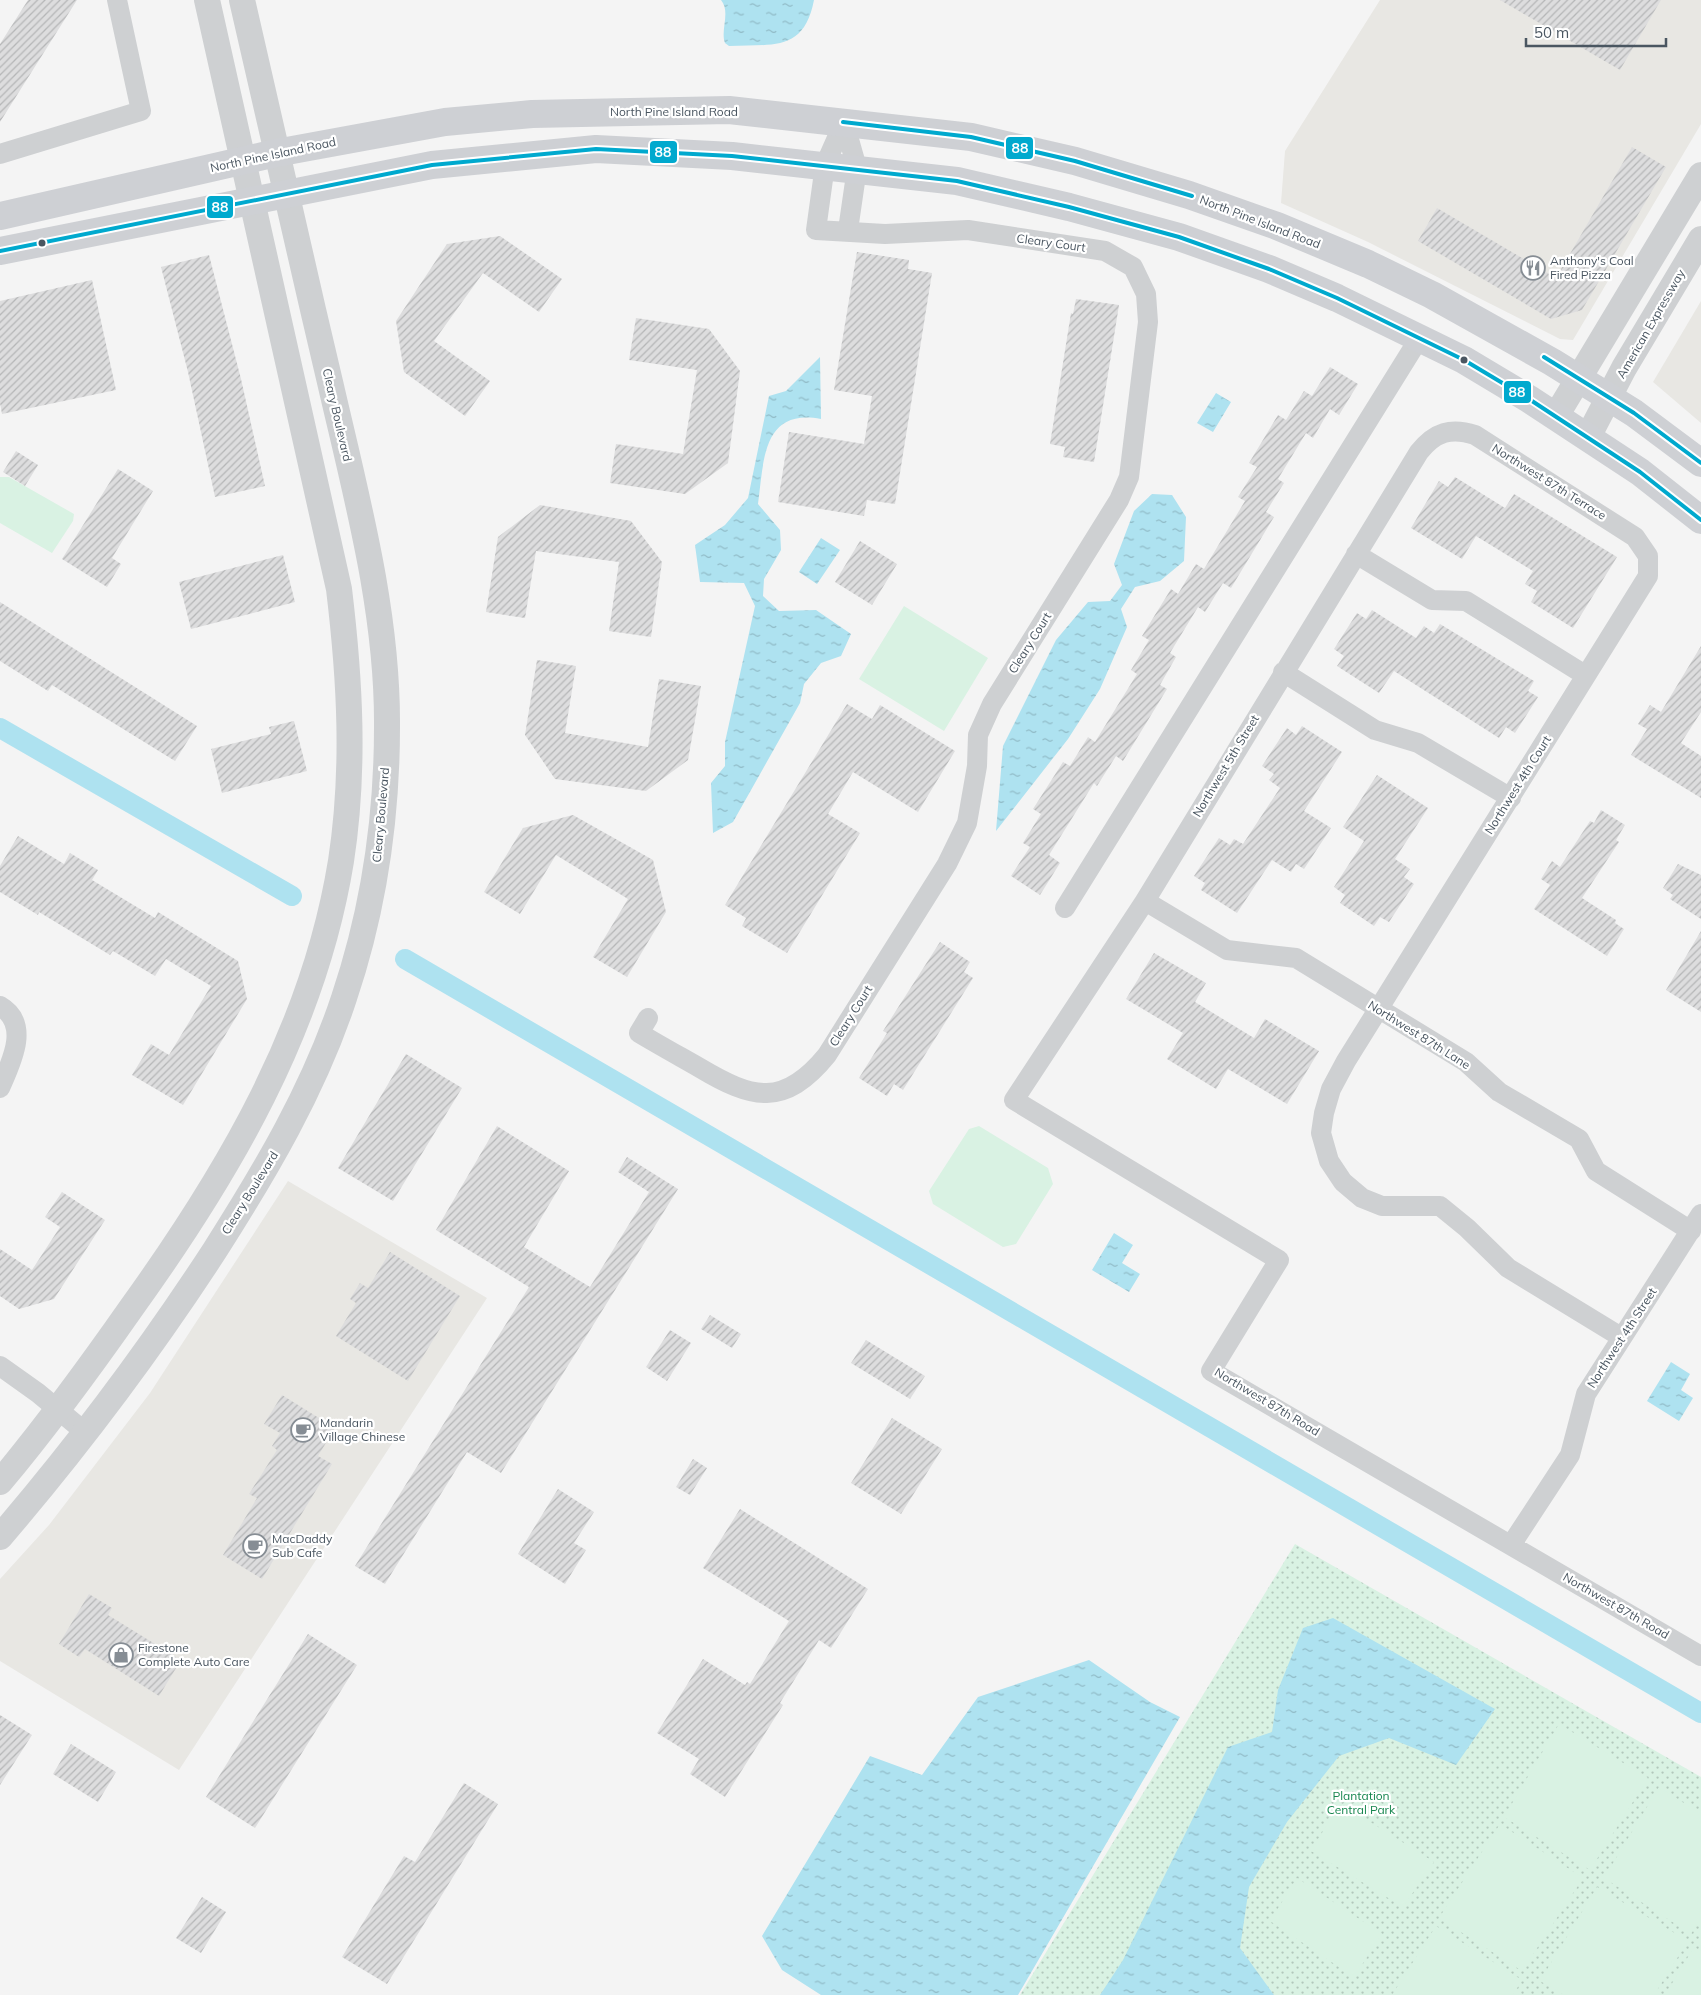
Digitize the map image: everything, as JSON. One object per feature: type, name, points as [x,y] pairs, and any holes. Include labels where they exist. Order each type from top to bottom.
[{"type":"main road","name":"North Pine Island Road","points":[[0,216],[276,153],[445,122],[532,114],[729,110],[971,137],[1075,161],[1224,206],[1359,260],[1432,295],[1580,378],[1634,413],[1701,463]]},
{"type":"main road","points":[[0,251],[432,165],[596,149],[732,156],[857,168],[957,182],[1069,207],[1179,237],[1269,269],[1337,298],[1464,360],[1556,416],[1640,472],[1701,520]]},
{"type":"street","points":[[0,154],[142,111],[118,0]]},
{"type":"street","points":[[0,1482],[58,1409],[184,1233],[255,1116],[283,1056],[308,992],[327,927],[341,861],[348,792],[350,721],[347,655],[339,589],[207,0]]},
{"type":"street","name":"Cleary Boulevard","points":[[0,1537],[86,1433],[184,1297],[259,1182],[292,1123],[320,1062],[344,998],[364,930],[377,864],[384,796],[387,725],[382,648],[369,555],[242,0]]},
{"type":"street","points":[[844,122],[857,168],[848,230]]},
{"type":"street","name":"Cleary Court","points":[[648,1018],[640,1033],[725,1083],[749,1092],[778,1092],[815,1070],[827,1055],[947,864],[967,822],[977,766],[978,735],[992,704],[1119,500],[1129,477],[1148,322],[1146,294],[1133,267],[1105,251],[968,230],[885,234],[848,230],[816,230],[824,165],[844,122]]},
{"type":"street","points":[[1556,416],[1701,175]]},
{"type":"street","name":"American Expressway","points":[[1588,437],[1609,397],[1701,239]]},
{"type":"street","points":[[1066,908],[1420,338]]},
{"type":"street","name":"Northwest 87th Terrace","points":[[1438,434],[1451,430],[1475,435],[1635,537],[1648,556]]},
{"type":"street","name":"Northwest 5th Street","points":[[1014,1100],[1145,901],[1419,452],[1427,441],[1438,434]]},
{"type":"street","points":[[1356,554],[1432,600],[1466,601],[1585,675]]},
{"type":"street","name":"Northwest 4th Court","points":[[1621,1337],[1508,1268],[1467,1228],[1440,1206],[1382,1206],[1362,1198],[1343,1182],[1330,1161],[1322,1133],[1324,1113],[1331,1089],[1346,1060],[1648,576],[1648,556]]},
{"type":"street","points":[[1283,672],[1375,730],[1418,743],[1510,798]]},
{"type":"street","name":"Northwest 87th Lane","points":[[1145,901],[1227,950],[1296,958],[1466,1062],[1499,1092],[1579,1139],[1596,1171],[1696,1223]]},
{"type":"street","points":[[0,1006],[7,1010],[16,1024],[17,1043],[12,1063],[0,1088]]},
{"type":"street","name":"Northwest 87th Road","points":[[1014,1100],[1279,1260],[1211,1371],[1701,1656]]},
{"type":"street","name":"Northwest 4th Street","points":[[1511,1545],[1570,1455],[1586,1394],[1696,1223]]},
{"type":"street","points":[[0,1366],[58,1409],[86,1433]]},
{"type":"shaded area","points":[[1380,0],[1701,0],[1701,124],[1573,340],[1560,339],[1368,242],[1281,203],[1285,151]]},
{"type":"shaded area","points":[[1701,301],[1701,423],[1653,382]]},
{"type":"shaded area","points":[[288,1181],[487,1298],[179,1770],[0,1661],[0,1579],[49,1525],[150,1393]]},
{"type":"green space","points":[[0,477],[9,477],[74,514],[73,521],[52,553],[0,523]]},
{"type":"green space","points":[[904,606],[988,658],[944,731],[859,679]]},
{"type":"green space","points":[[979,1126],[1048,1168],[1053,1184],[1016,1244],[1003,1247],[933,1204],[929,1191],[969,1129]]},
{"type":"green space","name":"Plantation Central Park","points":[[1295,1544],[1701,1777],[1701,1995],[1020,1995]]},
{"type":"green space","points":[[1559,1724],[1648,1778],[1590,1870],[1504,1817]]},
{"type":"green space","points":[[1659,1787],[1701,1814],[1701,1917],[1691,1934],[1604,1878]]},
{"type":"green space","points":[[1340,1803],[1434,1862],[1403,1907],[1311,1851]]},
{"type":"green space","points":[[1500,1824],[1583,1878],[1522,1971],[1439,1918]]},
{"type":"green space","points":[[1297,1878],[1382,1934],[1354,1977],[1270,1921]]},
{"type":"green space","points":[[1597,1887],[1688,1941],[1654,1995],[1564,1995],[1540,1981]]},
{"type":"green space","points":[[1436,1926],[1522,1980],[1513,1995],[1392,1995]]},
{"type":"green space","points":[[1694,1947],[1701,1951],[1701,1995],[1665,1995]]},
{"type":"water","points":[[721,0],[814,0],[803,29],[794,37],[784,42],[773,44],[729,46],[725,43],[724,38],[725,10]]},
{"type":"water","points":[[820,357],[821,419],[802,418],[787,422],[777,430],[770,441],[765,455],[758,504],[780,530],[781,550],[764,579],[763,596],[779,611],[816,610],[851,634],[841,656],[821,663],[804,684],[800,703],[733,822],[713,833],[711,783],[725,766],[725,742],[755,606],[744,583],[700,582],[695,545],[725,525],[748,498],[769,396],[786,391]]},
{"type":"water","points":[[1216,393],[1231,402],[1213,432],[1197,423]]},
{"type":"water","points":[[1152,494],[1172,495],[1186,517],[1184,561],[1160,581],[1135,587],[1121,609],[1127,627],[1100,689],[1068,739],[996,831],[1003,746],[1056,640],[1088,602],[1110,601],[1122,585],[1114,564],[1134,511]]},
{"type":"water","points":[[821,538],[840,550],[817,584],[799,572]]},
{"type":"water","points":[[1114,1233],[1133,1245],[1122,1263],[1140,1274],[1129,1292],[1092,1270]]},
{"type":"water","points":[[1671,1362],[1690,1374],[1681,1390],[1693,1398],[1679,1421],[1647,1401]]},
{"type":"water","points":[[1333,1618],[1495,1709],[1456,1765],[1389,1738],[1339,1756],[1287,1822],[1249,1887],[1240,1948],[1274,1995],[1100,1995],[1123,1960],[1228,1747],[1272,1732],[1278,1690],[1303,1628]]},
{"type":"water","points":[[1089,1660],[1150,1702],[1180,1717],[1018,1995],[821,1995],[782,1970],[762,1936],[870,1756],[922,1775],[978,1697]]},
{"type":"building","points":[[28,0],[77,0],[0,122],[0,44]]},
{"type":"building","points":[[1500,0],[1661,0],[1620,70]]},
{"type":"building","points":[[1632,147],[1666,167],[1582,310],[1551,319],[1418,241],[1437,208],[1556,278]]},
{"type":"building","points":[[500,236],[562,279],[539,312],[483,273],[434,341],[490,381],[465,416],[404,372],[396,321],[447,244]]},
{"type":"building","points":[[857,252],[909,260],[908,269],[932,273],[895,504],[867,500],[864,516],[778,502],[789,432],[864,444],[872,396],[834,390]]},
{"type":"building","points":[[209,255],[241,379],[265,486],[215,497],[188,372],[161,267]]},
{"type":"building","points":[[92,280],[116,390],[2,414],[0,403],[0,301]]},
{"type":"building","points":[[1076,299],[1119,305],[1094,462],[1063,457],[1065,447],[1050,444],[1071,313],[1073,314]]},
{"type":"building","points":[[636,318],[709,329],[740,371],[728,463],[685,494],[610,483],[616,444],[683,454],[697,370],[629,360]]},
{"type":"building","points":[[1330,367],[1358,384],[1339,415],[1330,409],[1313,438],[1306,433],[1278,479],[1284,483],[1266,512],[1274,517],[1231,588],[1223,583],[1205,612],[1198,607],[1170,653],[1176,657],[1160,685],[1167,689],[1123,761],[1116,756],[1097,786],[1094,783],[1049,855],[1060,863],[1040,895],[1011,876],[1030,847],[1023,843],[1041,814],[1033,809],[1063,762],[1070,766],[1088,737],[1095,742],[1137,674],[1131,670],[1149,640],[1142,636],[1171,589],[1178,594],[1196,564],[1204,569],[1245,501],[1238,497],[1257,467],[1249,463],[1278,415],[1286,420],[1304,391],[1312,396]]},
{"type":"building","points":[[16,451],[38,465],[25,486],[3,472]]},
{"type":"building","points":[[118,469],[153,491],[112,558],[121,564],[107,587],[62,559]]},
{"type":"building","points":[[1455,477],[1505,508],[1514,494],[1617,557],[1573,628],[1531,602],[1537,591],[1525,584],[1533,571],[1476,536],[1462,559],[1411,528],[1439,481],[1448,487]]},
{"type":"building","points":[[540,505],[631,521],[662,562],[651,637],[609,631],[619,562],[536,551],[525,618],[486,612],[498,537]]},
{"type":"building","points":[[860,541],[897,564],[872,605],[835,582]]},
{"type":"building","points":[[283,555],[295,602],[191,629],[179,582]]},
{"type":"building","points":[[0,602],[197,726],[175,761],[52,685],[48,691],[0,661]]},
{"type":"building","points":[[1372,610],[1416,638],[1424,626],[1434,633],[1440,624],[1534,681],[1528,691],[1538,697],[1515,733],[1506,727],[1499,738],[1394,671],[1379,693],[1337,666],[1344,656],[1334,649],[1357,613],[1366,619]]},
{"type":"building","points":[[1701,646],[1701,712],[1681,743],[1701,756],[1701,798],[1631,755],[1647,729],[1638,724],[1650,705],[1661,712]]},
{"type":"building","points":[[537,660],[576,666],[565,733],[648,747],[659,679],[701,686],[688,760],[646,791],[555,779],[525,735]]},
{"type":"building","points":[[847,704],[872,719],[880,705],[955,751],[918,812],[853,772],[828,814],[860,833],[787,953],[742,926],[746,918],[725,905]]},
{"type":"building","points":[[294,721],[307,771],[222,793],[211,749],[271,734],[269,727]]},
{"type":"building","points":[[1302,726],[1342,752],[1304,811],[1331,828],[1304,869],[1296,864],[1291,872],[1272,860],[1237,913],[1201,890],[1205,883],[1194,876],[1219,838],[1230,845],[1234,839],[1243,844],[1280,788],[1269,780],[1274,774],[1262,766],[1287,728],[1296,735]]},
{"type":"building","points":[[1377,775],[1428,808],[1395,859],[1410,869],[1404,877],[1414,884],[1389,922],[1380,917],[1374,926],[1340,903],[1345,895],[1334,887],[1364,841],[1343,827]]},
{"type":"building","points":[[1601,810],[1625,825],[1616,840],[1619,842],[1582,898],[1616,920],[1615,923],[1624,929],[1607,956],[1534,909],[1550,885],[1541,879],[1552,861],[1560,867],[1590,821],[1594,823]]},
{"type":"building","points":[[573,815],[653,860],[666,912],[627,977],[593,957],[628,899],[556,855],[520,914],[484,892],[523,828]]},
{"type":"building","points":[[18,836],[64,864],[70,853],[98,870],[92,880],[155,918],[158,912],[238,961],[247,999],[183,1105],[132,1075],[151,1044],[169,1055],[211,986],[166,959],[155,976],[113,951],[110,955],[39,912],[38,915],[0,892],[0,866]]},
{"type":"building","points":[[1678,864],[1701,875],[1701,919],[1670,899],[1673,895],[1663,888]]},
{"type":"building","points":[[1701,931],[1701,1012],[1666,990]]},
{"type":"building","points":[[940,942],[970,962],[964,972],[973,978],[903,1090],[894,1084],[887,1096],[859,1078],[887,1033],[883,1031]]},
{"type":"building","points":[[1154,953],[1206,983],[1195,1002],[1254,1038],[1265,1019],[1319,1051],[1287,1104],[1228,1069],[1216,1089],[1167,1059],[1183,1033],[1126,999]]},
{"type":"building","points":[[406,1054],[462,1088],[393,1201],[338,1168]]},
{"type":"building","points":[[497,1126],[569,1171],[524,1247],[590,1287],[649,1192],[618,1172],[627,1157],[678,1189],[501,1473],[467,1452],[385,1584],[355,1566],[529,1287],[436,1230]]},
{"type":"building","points":[[62,1192],[105,1220],[54,1299],[19,1309],[0,1296],[0,1249],[32,1270],[60,1227],[45,1217]]},
{"type":"building","points":[[390,1252],[460,1296],[408,1381],[336,1336],[356,1303],[350,1299],[360,1283],[368,1288]]},
{"type":"building","points":[[710,1315],[741,1334],[732,1348],[701,1329]]},
{"type":"building","points":[[670,1330],[691,1343],[667,1381],[646,1367]]},
{"type":"building","points":[[866,1340],[925,1376],[910,1399],[851,1363]]},
{"type":"building","points":[[282,1395],[335,1428],[318,1456],[332,1464],[262,1579],[223,1555],[257,1498],[249,1494],[277,1450],[272,1446],[280,1433],[264,1424]]},
{"type":"building","points":[[892,1418],[942,1449],[901,1514],[851,1483]]},
{"type":"building","points":[[693,1459],[707,1468],[690,1495],[676,1487]]},
{"type":"building","points":[[558,1489],[594,1512],[574,1543],[586,1550],[565,1584],[518,1554]]},
{"type":"building","points":[[740,1509],[868,1589],[831,1648],[819,1640],[780,1703],[783,1705],[725,1797],[690,1774],[699,1759],[657,1733],[703,1659],[745,1685],[747,1682],[750,1684],[789,1621],[703,1568]]},
{"type":"building","points":[[89,1594],[112,1608],[108,1615],[181,1660],[159,1696],[85,1649],[79,1657],[59,1644]]},
{"type":"building","points":[[308,1634],[357,1665],[255,1828],[206,1797]]},
{"type":"building","points":[[0,1715],[32,1735],[0,1785]]},
{"type":"building","points":[[71,1744],[116,1772],[98,1802],[53,1774]]},
{"type":"building","points":[[464,1783],[498,1804],[387,1984],[342,1957],[404,1856],[415,1862]]},
{"type":"building","points":[[202,1897],[226,1912],[201,1953],[176,1938]]},
{"type":"waterway","points":[[0,728],[292,896]]},
{"type":"waterway","points":[[405,959],[1701,1713]]},
{"type":"transit line","name":"88","points":[[843,122],[971,137],[1075,161],[1192,196]]},
{"type":"transit line","name":"88","points":[[0,251],[432,165],[596,149],[732,156],[957,181],[1069,207],[1179,237],[1269,269],[1337,298],[1464,360],[1529,399],[1640,472],[1701,520]]},
{"type":"transit line","name":"88","points":[[1544,357],[1634,413],[1701,463]]},
{"type":"place","name":"Anthony's Coal Fired Pizza","points":[[1533,268]]},
{"type":"place","name":"Mandarin Village Chinese","points":[[303,1430]]},
{"type":"place","name":"MacDaddy Sub Cafe","points":[[255,1546]]},
{"type":"place","name":"Firestone Complete Auto Care","points":[[121,1655]]}]
